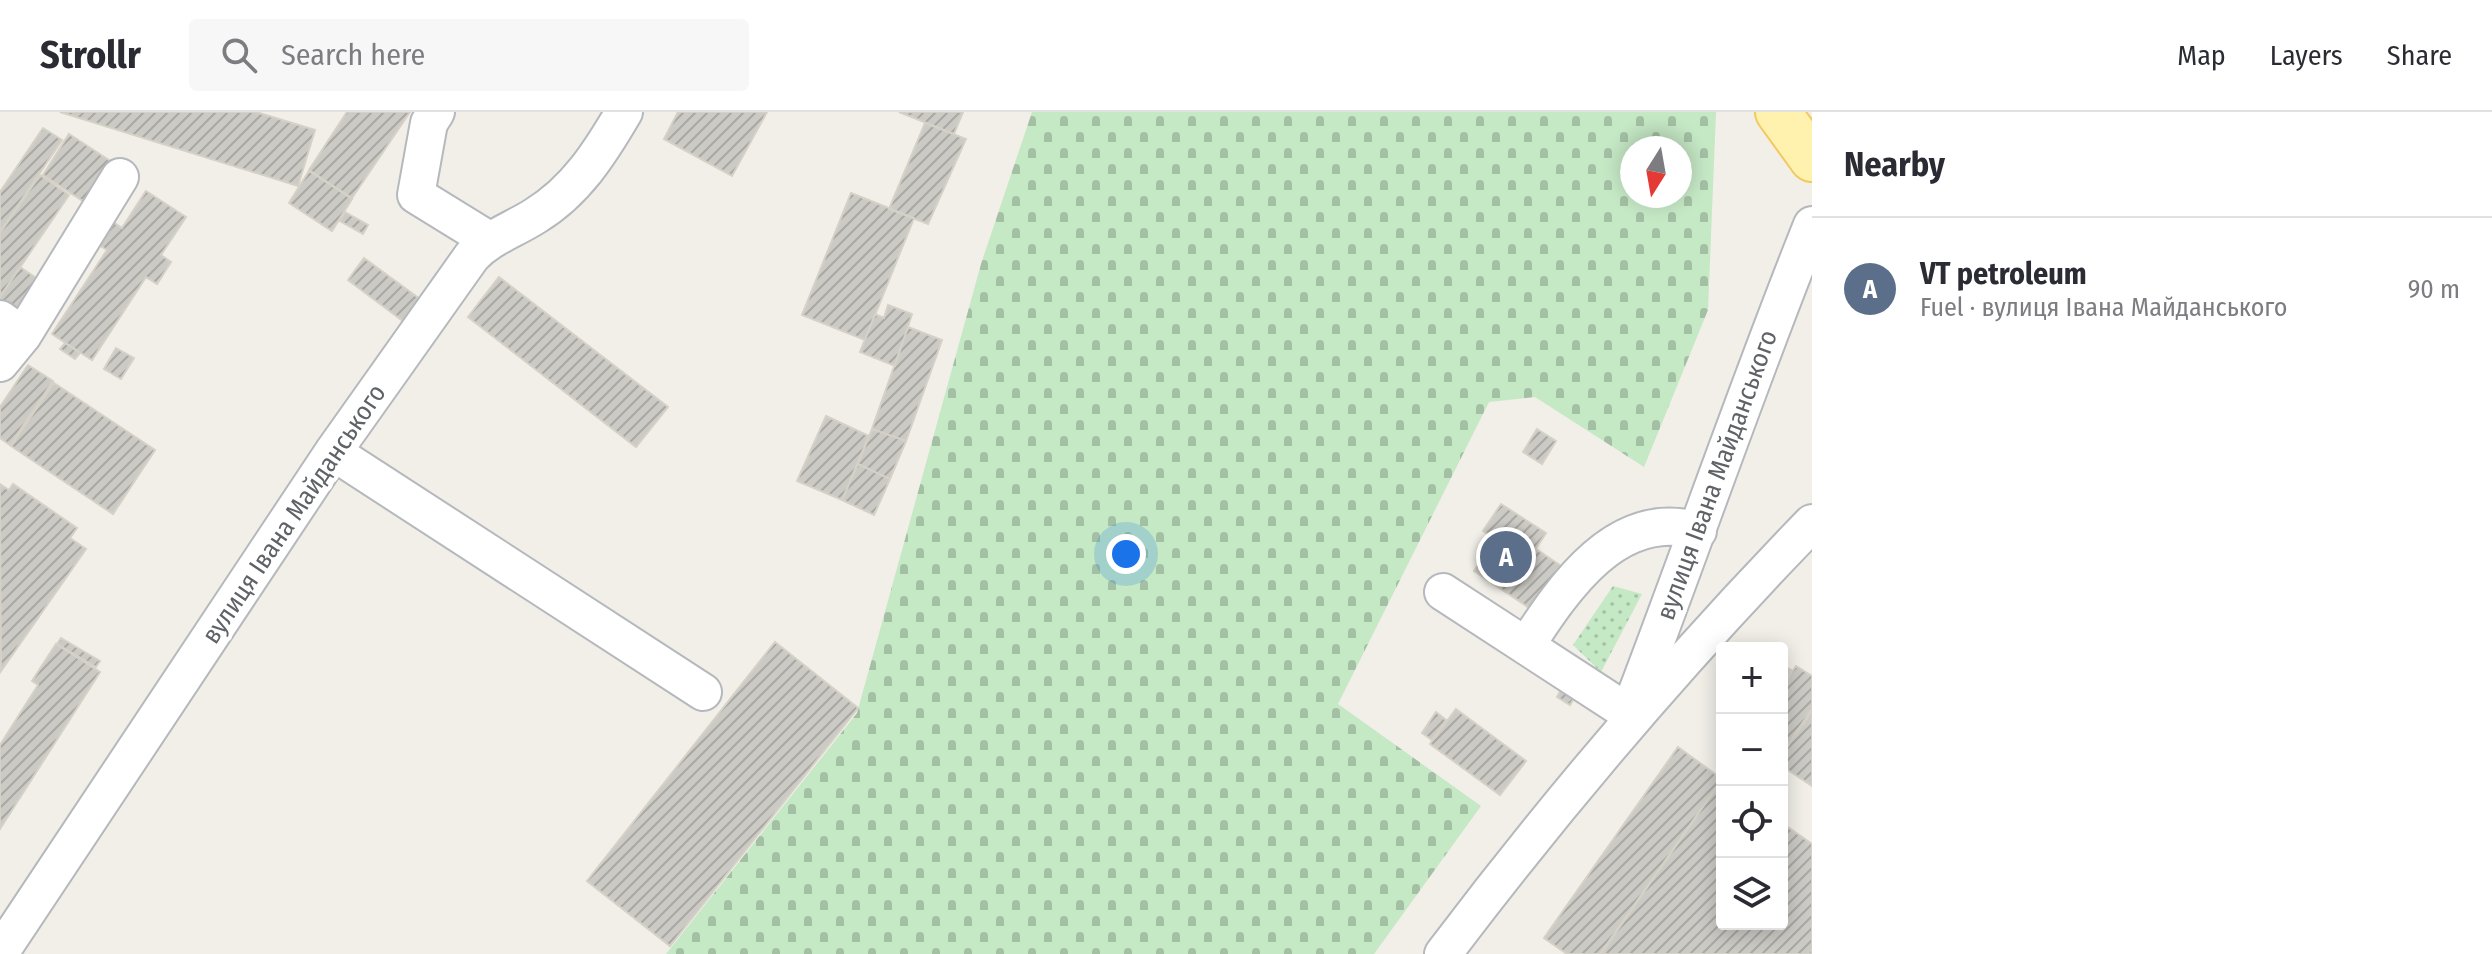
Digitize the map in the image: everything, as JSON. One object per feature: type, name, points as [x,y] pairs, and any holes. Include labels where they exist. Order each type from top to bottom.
[{"type":"main road","points":[[1778,112],[1812,159]]},
{"type":"street","points":[[436,112],[429,123],[416,195],[489,240]]},
{"type":"street","name":"вулиця Івана Майданського","points":[[0,953],[333,452],[472,256],[489,240],[533,217],[567,193],[593,162],[624,112]]},
{"type":"street","points":[[0,363],[12,327],[120,177]]},
{"type":"street","name":"вулиця Івана Майданського","points":[[1627,719],[1698,531],[1756,364],[1812,225]]},
{"type":"street","points":[[333,452],[703,692]]},
{"type":"street","name":"вулиця Івана Майданського","points":[[1444,954],[1627,719],[1812,523]]},
{"type":"street","points":[[1526,646],[1568,586],[1611,546],[1631,534],[1651,528],[1670,526],[1698,531]]},
{"type":"street","points":[[1443,592],[1526,646],[1627,719]]},
{"type":"green space","points":[[1032,112],[1716,112],[1708,310],[1644,467],[1535,397],[1489,402],[1338,704],[1481,806],[1374,954],[666,954],[857,713],[981,264]]},
{"type":"green space","points":[[1613,586],[1642,594],[1601,672],[1573,645]]},
{"type":"building","points":[[60,112],[256,112],[315,130],[298,186]]},
{"type":"building","points":[[347,112],[410,112],[352,198],[309,170]]},
{"type":"building","points":[[678,112],[767,112],[732,176],[664,139]]},
{"type":"building","points":[[899,112],[963,112],[954,134]]},
{"type":"building","points":[[925,123],[966,139],[928,224],[889,209]]},
{"type":"building","points":[[43,128],[62,140],[0,232],[0,192]]},
{"type":"building","points":[[69,134],[112,162],[86,203],[43,175]]},
{"type":"building","points":[[309,171],[352,199],[332,231],[289,203]]},
{"type":"building","points":[[40,175],[69,195],[0,297],[0,233]]},
{"type":"building","points":[[146,191],[186,217],[161,255],[171,262],[157,284],[146,277],[92,360],[52,334],[107,250],[95,243],[110,220],[122,228]]},
{"type":"building","points":[[851,193],[914,218],[865,340],[802,315]]},
{"type":"building","points":[[345,212],[368,225],[363,234],[340,221]]},
{"type":"building","points":[[364,258],[424,302],[407,324],[348,280]]},
{"type":"building","points":[[20,267],[45,284],[20,322],[0,309],[0,297]]},
{"type":"building","points":[[499,277],[668,407],[636,447],[468,317]]},
{"type":"building","points":[[888,305],[912,314],[895,366],[860,352],[875,314],[884,318]]},
{"type":"building","points":[[908,327],[942,340],[906,441],[872,429]]},
{"type":"building","points":[[65,343],[80,353],[75,359],[60,349]]},
{"type":"building","points":[[116,348],[134,358],[121,379],[104,369]]},
{"type":"building","points":[[28,365],[53,381],[10,445],[0,438],[0,407]]},
{"type":"building","points":[[54,383],[155,450],[113,514],[11,446]]},
{"type":"building","points":[[826,416],[869,436],[842,500],[797,481]]},
{"type":"building","points":[[872,429],[906,441],[890,479],[858,464]]},
{"type":"building","points":[[1537,429],[1556,441],[1542,464],[1523,452]]},
{"type":"building","points":[[858,464],[890,479],[874,515],[842,500]]},
{"type":"building","points":[[0,484],[9,490],[13,484],[77,528],[70,538],[86,549],[1,671]]},
{"type":"building","points":[[1501,504],[1546,533],[1507,593],[1474,571],[1495,539],[1483,531]]},
{"type":"building","points":[[1536,549],[1588,584],[1559,628],[1507,593]]},
{"type":"building","points":[[61,638],[100,661],[96,667],[57,644]]},
{"type":"building","points":[[775,642],[858,708],[670,946],[587,881]]},
{"type":"building","points":[[56,644],[100,672],[0,829],[0,745],[38,685],[32,681]]},
{"type":"building","points":[[1796,666],[1812,676],[1812,709],[1788,744],[1788,714],[1788,678]]},
{"type":"building","points":[[1563,686],[1576,695],[1570,705],[1557,697]]},
{"type":"building","points":[[1456,709],[1526,761],[1500,795],[1430,744]]},
{"type":"building","points":[[1812,711],[1812,786],[1788,770],[1788,746]]},
{"type":"building","points":[[1436,712],[1446,720],[1432,740],[1422,733]]},
{"type":"building","points":[[1678,747],[1716,775],[1716,788],[1600,954],[1567,954],[1544,938]]},
{"type":"building","points":[[1716,788],[1716,930],[1788,930],[1788,827],[1812,844],[1812,954],[1601,954]]},
{"type":"place","name":"VT petroleum","points":[[1506,557]]}]
